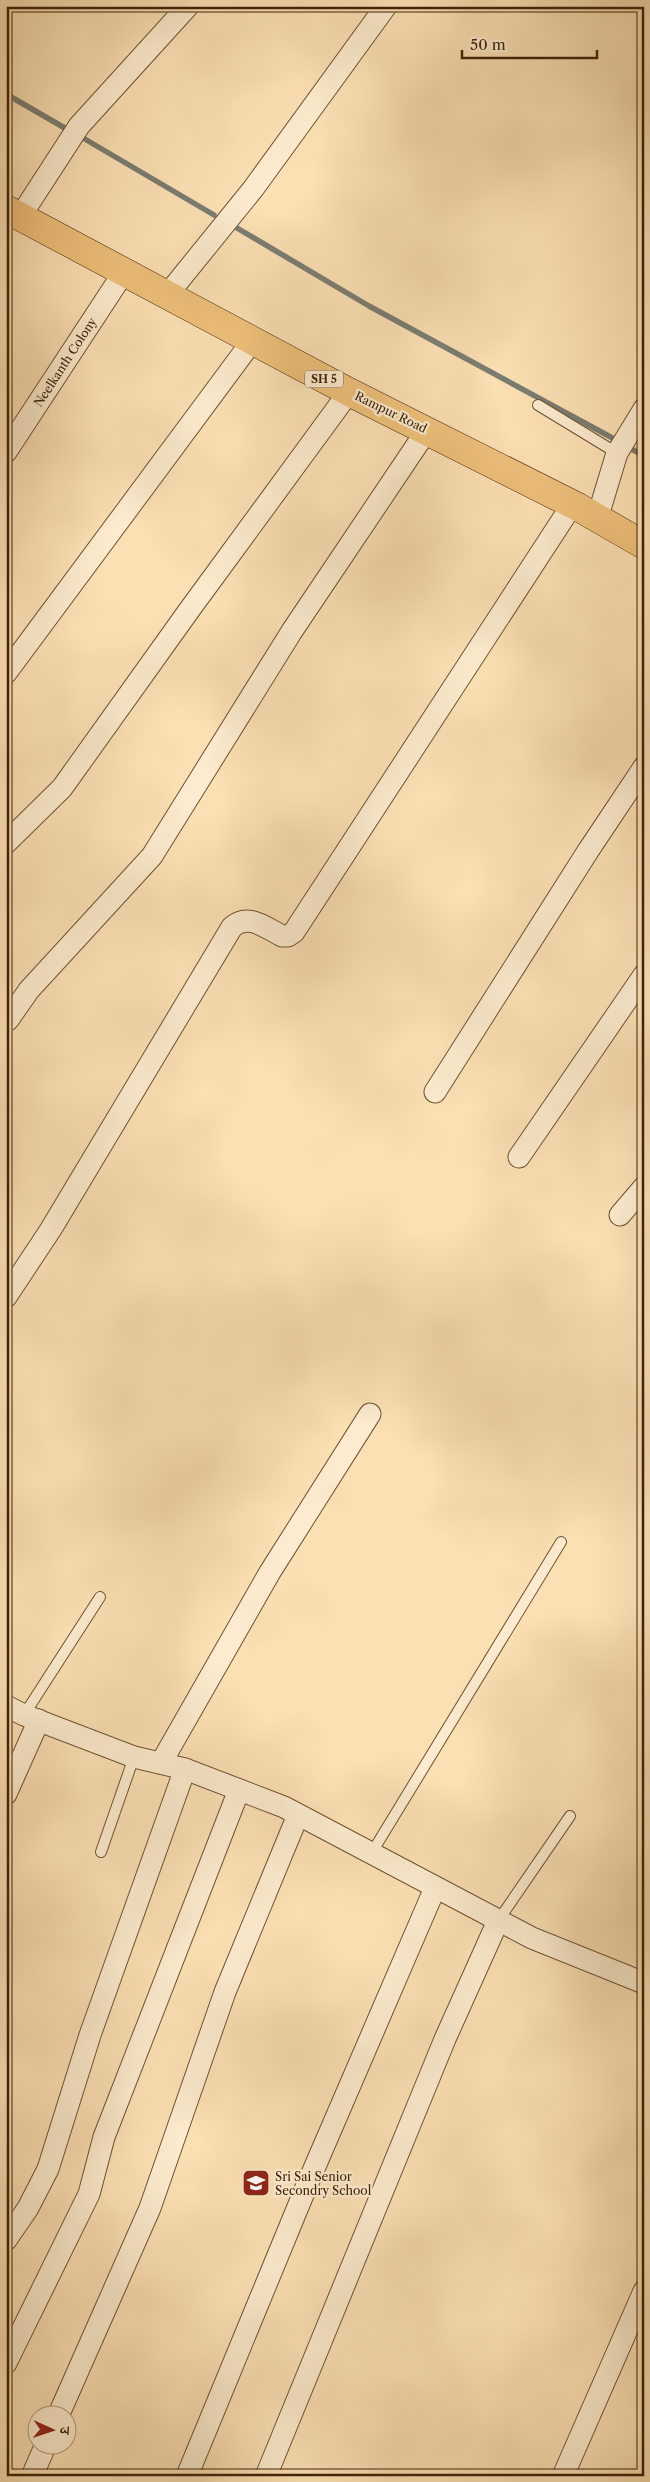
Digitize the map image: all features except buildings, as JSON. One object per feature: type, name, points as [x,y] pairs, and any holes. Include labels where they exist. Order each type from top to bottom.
[{"type":"main road","name":"Rampur Road","points":[[13,213],[350,392],[572,505],[644,545]]},
{"type":"street","points":[[13,213],[73,134],[188,6]]},
{"type":"street","points":[[168,294],[253,189],[386,6]]},
{"type":"street","name":"Neelkanth Colony","points":[[6,452],[124,272]]},
{"type":"street","points":[[6,673],[252,340]]},
{"type":"street","points":[[6,843],[62,788],[190,609],[350,392]]},
{"type":"street","points":[[597,519],[621,446],[644,409]]},
{"type":"street","points":[[8,1020],[29,990],[152,856],[292,631],[427,430]]},
{"type":"street","points":[[6,1297],[51,1229],[232,926],[239,920],[249,920],[282,936],[288,936],[294,932],[572,505]]},
{"type":"street","points":[[435,1092],[644,766]]},
{"type":"street","points":[[519,1157],[644,975]]},
{"type":"street","points":[[620,1215],[644,1187]]},
{"type":"street","points":[[161,1763],[270,1572],[370,1414]]},
{"type":"street","points":[[6,1794],[23,1714],[134,1757],[184,1769],[298,1815],[532,1938],[644,1983]]},
{"type":"street","points":[[6,2240],[28,2208],[48,2169],[90,2035],[184,1769]]},
{"type":"street","points":[[6,2363],[88,2194],[104,2136],[240,1790]]},
{"type":"street","points":[[63,2404],[143,2224],[225,1992],[298,1815]]},
{"type":"street","points":[[187,2476],[307,2185],[435,1888]]},
{"type":"street","points":[[266,2476],[445,2040],[498,1921]]},
{"type":"street","points":[[563,2476],[644,2291]]},
{"type":"street","points":[[33,2474],[42,2454]]},
{"type":"lane","points":[[538,405],[621,446]]},
{"type":"lane","points":[[371,1854],[561,1542]]},
{"type":"lane","points":[[23,1714],[100,1597]]},
{"type":"lane","points":[[101,1852],[134,1757]]},
{"type":"lane","points":[[498,1921],[570,1816]]},
{"type":"waterway","points":[[6,94],[70,131]]},
{"type":"waterway","points":[[78,135],[214,215]]},
{"type":"waterway","points":[[237,228],[369,306],[618,441]]},
{"type":"waterway","points":[[626,446],[644,456]]},
{"type":"place","name":"Sri Sai Senior Secondry School","points":[[256,2183]]}]
